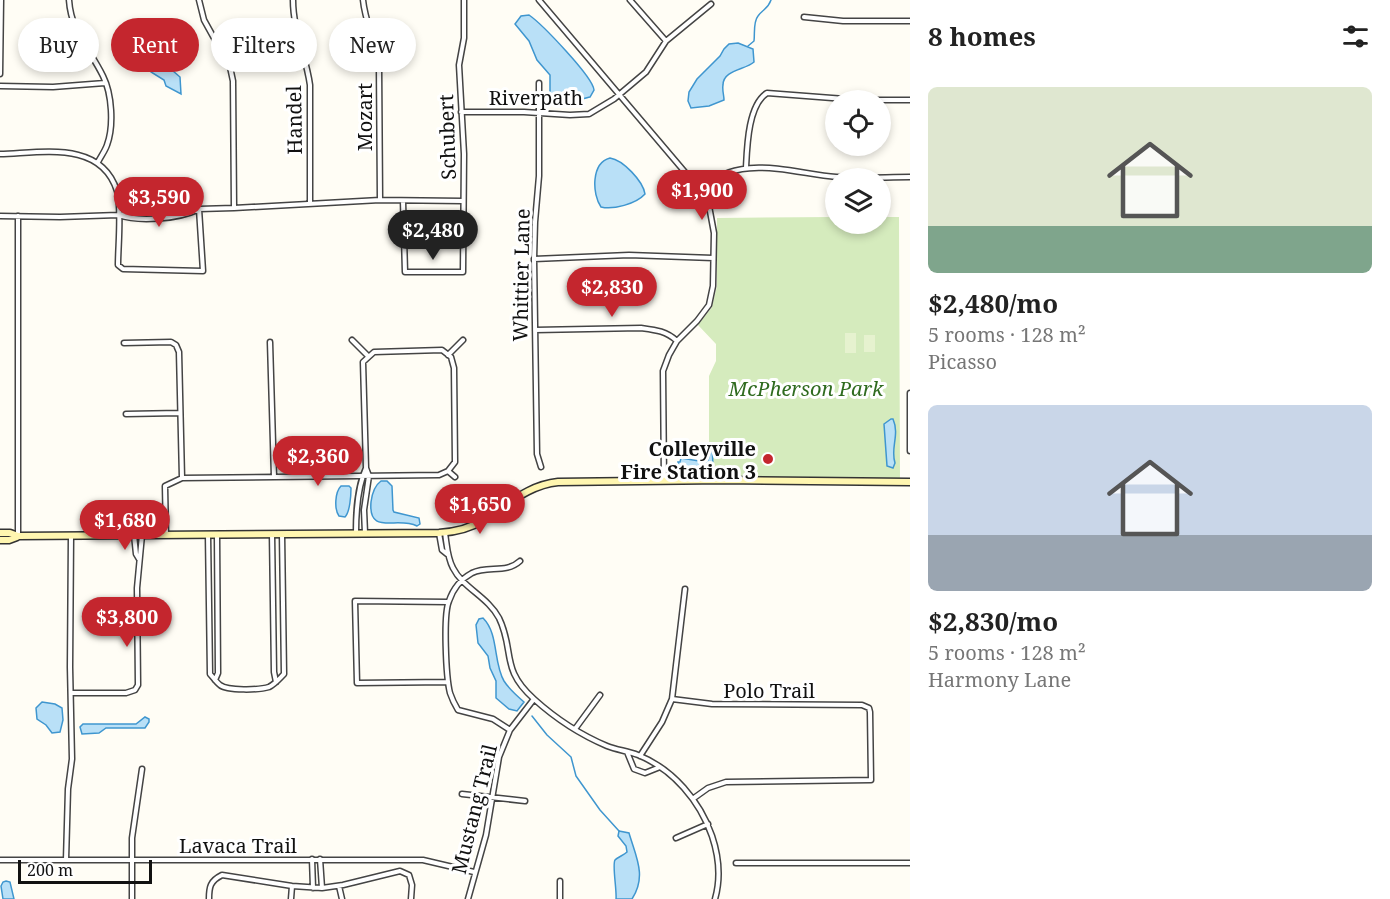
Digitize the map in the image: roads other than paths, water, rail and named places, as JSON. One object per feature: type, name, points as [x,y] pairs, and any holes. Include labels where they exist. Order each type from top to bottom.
[{"type":"main road","points":[[0,533],[18,536],[442,533],[481,522],[515,498],[550,483],[664,480],[910,482]]},
{"type":"main road","points":[[0,540],[9,540],[18,536]]},
{"type":"street","points":[[0,74],[1,0]]},
{"type":"street","points":[[69,0],[72,22],[104,77],[109,99],[110,123],[107,144],[98,162]]},
{"type":"street","points":[[199,0],[204,20],[230,67],[233,81],[234,208]]},
{"type":"street","name":"Handel","points":[[293,0],[295,27],[310,85],[310,205]]},
{"type":"street","name":"Mozart","points":[[363,0],[379,64],[380,200]]},
{"type":"street","name":"Schubert","points":[[403,201],[405,272],[463,272],[464,154],[459,65],[464,38],[464,0]]},
{"type":"street","points":[[539,0],[701,191],[712,218],[713,286],[709,305],[677,341],[663,371],[664,480]]},
{"type":"street","points":[[630,0],[666,41]]},
{"type":"street","name":"Riverpath","points":[[461,112],[524,112],[570,116],[589,114],[618,95],[646,72],[666,41],[711,4]]},
{"type":"street","points":[[804,16],[843,21],[910,21]]},
{"type":"street","points":[[0,86],[53,87],[105,83]]},
{"type":"street","name":"Whittier Lane","points":[[539,83],[539,176],[534,259],[537,454],[541,467]]},
{"type":"street","points":[[746,168],[747,133],[762,97],[767,93],[858,100],[910,100]]},
{"type":"street","points":[[0,154],[61,152],[81,155],[98,162],[109,176],[117,192],[118,265],[123,269],[203,271],[199,209]]},
{"type":"street","points":[[701,191],[723,173],[746,168],[838,177],[910,177]]},
{"type":"street","points":[[0,216],[118,215],[180,207],[234,208],[380,200],[463,201]]},
{"type":"street","points":[[118,215],[128,218],[154,218],[199,209]]},
{"type":"street","points":[[18,216],[18,536]]},
{"type":"street","points":[[534,259],[629,255],[713,258]]},
{"type":"street","points":[[535,330],[641,328],[658,330],[669,334],[677,341]]},
{"type":"street","points":[[352,340],[368,356]]},
{"type":"street","points":[[448,355],[463,340]]},
{"type":"street","points":[[124,343],[171,342],[176,345],[179,352],[182,478]]},
{"type":"street","points":[[270,342],[274,477]]},
{"type":"street","points":[[166,535],[165,486],[182,478],[369,476],[439,475],[448,471],[455,462],[454,368],[451,357],[442,350],[374,352],[363,362],[366,468],[369,476],[364,510],[365,534]]},
{"type":"street","points":[[910,393],[910,451]]},
{"type":"street","points":[[126,414],[180,413]]},
{"type":"street","points":[[356,533],[356,508],[362,476],[366,468]]},
{"type":"street","points":[[448,471],[455,477]]},
{"type":"street","points":[[442,533],[442,550],[447,554],[453,570],[495,611],[502,627],[512,671],[522,687],[534,699],[575,729],[608,746],[640,756],[660,767],[694,798],[708,824],[719,864],[719,880],[715,899]]},
{"type":"street","points":[[208,534],[210,674],[226,688],[237,689],[266,688],[284,674],[282,534]]},
{"type":"street","points":[[215,680],[218,674],[217,534]]},
{"type":"street","points":[[272,534],[276,682]]},
{"type":"street","points":[[138,535],[136,554],[139,559]]},
{"type":"street","points":[[71,693],[126,693],[135,690],[138,685],[137,588],[141,555],[138,535]]},
{"type":"street","points":[[66,860],[68,789],[72,759],[71,536]]},
{"type":"street","points":[[272,554],[282,554]]},
{"type":"street","points":[[209,556],[217,556]]},
{"type":"street","points":[[510,730],[493,719],[458,710],[451,696],[448,682],[446,632],[448,602],[461,579],[475,572],[514,567],[520,561]]},
{"type":"street","points":[[640,756],[662,722],[672,699],[686,589]]},
{"type":"street","points":[[448,602],[355,601],[357,683],[448,682]]},
{"type":"street","points":[[575,729],[600,695]]},
{"type":"street","name":"Mustang Trail","points":[[468,899],[486,835],[499,757],[510,730],[534,699]]},
{"type":"street","name":"Polo Trail","points":[[672,699],[712,704],[866,706],[870,712],[871,780],[726,782],[708,788],[694,798]]},
{"type":"street","points":[[627,751],[634,770],[645,773],[660,767]]},
{"type":"street","points":[[132,899],[132,838],[142,769]]},
{"type":"street","points":[[462,794],[525,801]]},
{"type":"street","points":[[676,838],[708,824]]},
{"type":"street","points":[[312,859],[313,888]]},
{"type":"street","points":[[320,859],[322,888]]},
{"type":"street","name":"Lavaca Trail","points":[[0,860],[423,860],[474,872]]},
{"type":"street","points":[[736,862],[910,863]]},
{"type":"street","points":[[209,899],[209,888],[213,880],[222,875],[292,886],[322,888],[400,871],[409,874],[412,885],[411,899]]},
{"type":"street","points":[[560,881],[560,899]]},
{"type":"street","points":[[291,899],[292,886]]},
{"type":"street","points":[[339,886],[342,899]]},
{"type":"water","points":[[529,15],[555,39],[585,74],[594,90],[590,97],[565,102],[550,98],[550,75],[537,60],[529,41],[515,24],[521,16]]},
{"type":"water","points":[[738,43],[753,49],[754,62],[727,76],[723,87],[724,100],[709,106],[691,108],[688,101],[689,92],[697,79],[729,44]]},
{"type":"water","points":[[151,72],[174,72],[180,77],[181,94],[166,86],[164,80]]},
{"type":"water","points":[[610,158],[621,163],[636,177],[645,194],[641,198],[612,208],[601,207],[596,195],[596,172],[604,161]]},
{"type":"water","points":[[893,419],[896,431],[893,468],[887,466],[884,424]]},
{"type":"water","points":[[712,447],[713,465],[711,469],[683,469],[679,466],[678,462],[681,458],[708,460]]},
{"type":"water","points":[[381,481],[387,481],[392,486],[394,512],[419,518],[420,524],[417,526],[409,523],[385,523],[374,519],[371,512],[371,499],[375,488]]},
{"type":"water","points":[[341,486],[351,488],[349,507],[345,517],[339,516],[336,509],[336,496]]},
{"type":"water","points":[[483,618],[494,640],[498,665],[504,681],[524,702],[517,711],[509,709],[496,698],[496,681],[488,656],[478,643],[476,625],[479,619]]},
{"type":"water","points":[[42,702],[55,704],[62,708],[63,720],[60,732],[52,733],[37,719],[36,708]]},
{"type":"water","points":[[145,717],[149,719],[149,722],[145,728],[106,728],[99,733],[82,734],[80,727],[83,724],[136,724]]},
{"type":"water","points":[[619,831],[629,833],[639,866],[639,882],[632,899],[616,899],[614,862],[627,852],[626,846],[618,836]]},
{"type":"water","points":[[6,881],[10,882],[14,899],[3,899],[1,886]]},
{"type":"waterway","points":[[748,46],[754,41],[756,18],[771,0]]},
{"type":"waterway","points":[[532,716],[547,735],[571,757],[576,776],[600,810],[619,831]]},
{"type":"place","name":"Colleyville Fire Station 3","points":[[768,459]]},
{"type":"park label","name":"McPherson Park","points":[[806,388]]}]
